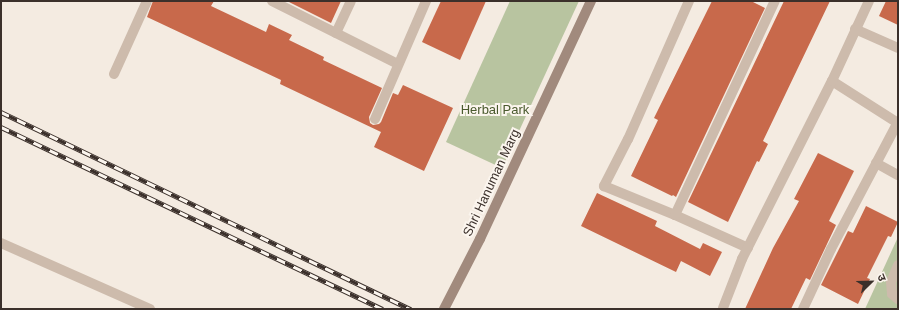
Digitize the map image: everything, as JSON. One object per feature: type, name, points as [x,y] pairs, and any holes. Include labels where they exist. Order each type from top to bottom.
[{"type":"street","points":[[114,74],[147,1]]},
{"type":"street","points":[[272,1],[398,64]]},
{"type":"street","points":[[336,33],[351,1]]},
{"type":"street","points":[[375,119],[426,1]]},
{"type":"street","name":"Shri Hanuman Marg","points":[[444,309],[480,239],[591,1]]},
{"type":"street","points":[[689,1],[628,139],[604,186],[675,215],[748,248]]},
{"type":"street","points":[[675,215],[775,1]]},
{"type":"street","points":[[723,308],[748,248],[832,81],[869,1]]},
{"type":"street","points":[[855,30],[898,48]]},
{"type":"street","points":[[803,309],[831,249],[898,122],[832,81]]},
{"type":"street","points":[[876,163],[898,175]]},
{"type":"street","points":[[1,243],[150,309]]},
{"type":"street","points":[[898,265],[891,282],[892,294],[898,300]]},
{"type":"green space","name":"Herbal Park","points":[[510,1],[579,1],[502,168],[446,142]]},
{"type":"green space","points":[[898,237],[898,309],[865,309]]},
{"type":"building","points":[[153,1],[214,1],[211,6],[266,32],[269,24],[292,35],[289,40],[324,57],[323,60],[382,88],[369,117],[370,123],[373,125],[381,122],[393,93],[398,95],[403,85],[453,108],[424,171],[374,147],[381,132],[280,84],[281,80],[147,17]]},
{"type":"building","points":[[287,1],[341,1],[331,23]]},
{"type":"building","points":[[441,1],[486,1],[460,60],[422,42]]},
{"type":"building","points":[[712,1],[751,1],[765,8],[676,197],[631,176],[658,120],[654,118]]},
{"type":"building","points":[[784,1],[830,1],[763,141],[768,144],[759,162],[757,161],[728,222],[688,202]]},
{"type":"building","points":[[886,1],[898,1],[898,25],[879,16]]},
{"type":"building","points":[[818,153],[854,171],[829,221],[836,225],[810,280],[806,278],[791,309],[745,309],[773,248],[799,201],[794,199]]},
{"type":"building","points":[[597,193],[657,221],[655,226],[700,249],[703,243],[722,252],[710,276],[681,261],[676,272],[581,226]]},
{"type":"building","points":[[866,206],[898,222],[891,237],[888,236],[867,278],[870,279],[858,304],[821,285],[848,231],[853,233]]},
{"type":"railway","points":[[1,112],[411,309]]},
{"type":"railway","points":[[1,127],[383,309]]}]
